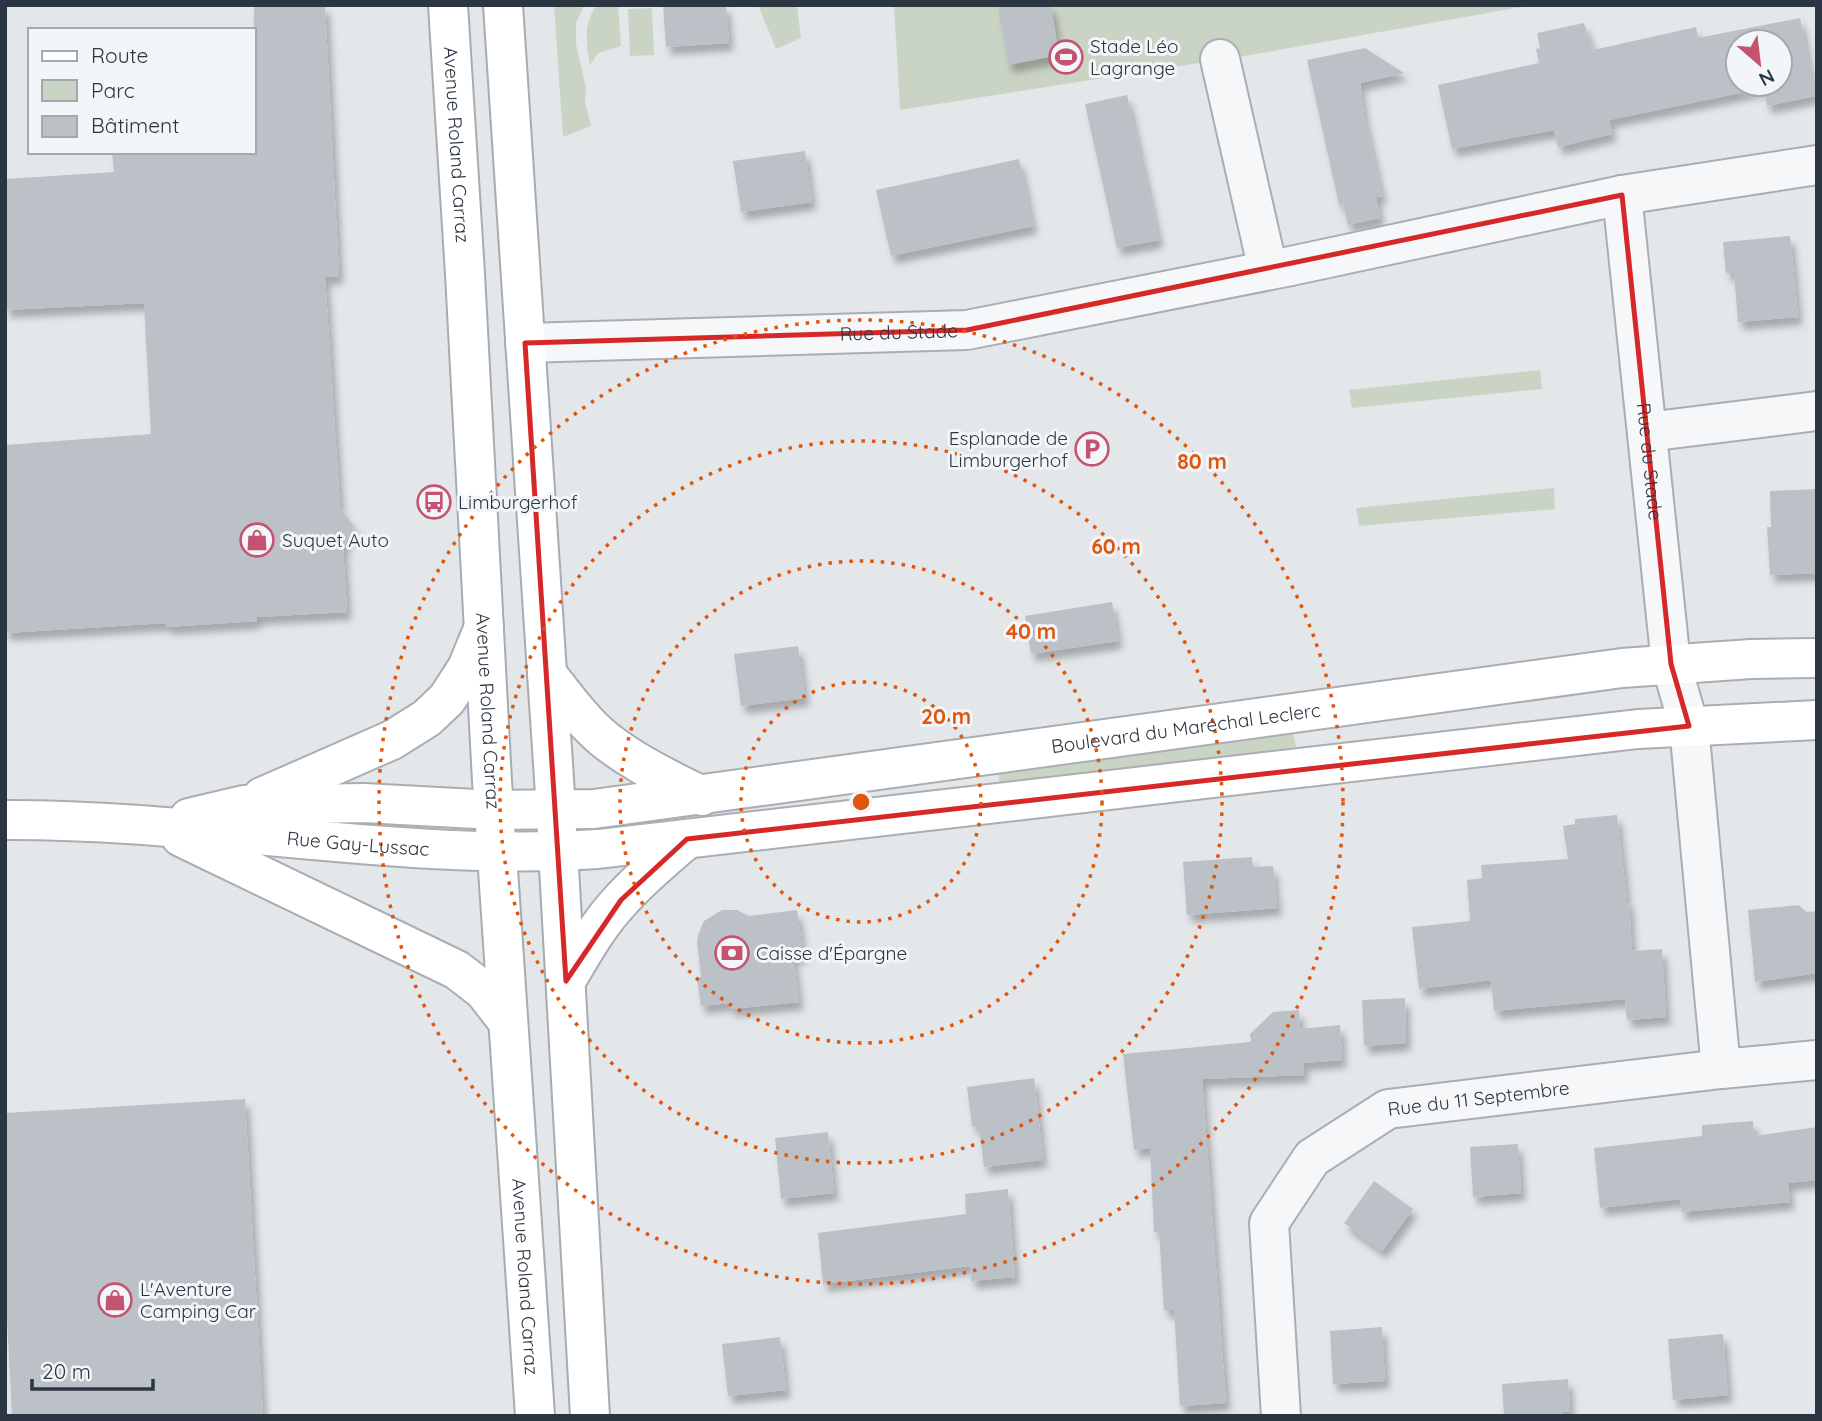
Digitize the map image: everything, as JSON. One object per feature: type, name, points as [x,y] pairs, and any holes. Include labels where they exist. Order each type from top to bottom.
[{"type":"main road","name":"Avenue Roland Carraz","points":[[448,5],[494,810],[535,1416]]},
{"type":"main road","points":[[503,5],[556,811],[590,1416]]},
{"type":"main road","points":[[244,805],[393,740],[427,718],[447,698],[467,668],[484,628]]},
{"type":"main road","name":"Boulevard du Maréchal Leclerc","points":[[556,811],[702,796],[1622,668],[1751,659],[1817,658]]},
{"type":"main road","points":[[547,674],[604,739],[644,767],[702,796]]},
{"type":"main road","points":[[558,852],[1638,729],[1817,720]]},
{"type":"main road","name":"Rue Gay-Lussac","points":[[157,825],[244,805],[364,803],[556,811]]},
{"type":"main road","name":"Rue Gay-Lussac","points":[[5,821],[157,825],[363,845],[497,852],[558,852]]},
{"type":"main road","points":[[157,825],[457,970],[484,991],[508,1022]]},
{"type":"main road","points":[[566,981],[590,940],[621,900],[645,874],[687,839]]},
{"type":"street","points":[[1220,59],[1268,270]]},
{"type":"street","name":"Rue du Stade","points":[[525,343],[967,330],[1622,195],[1817,165]]},
{"type":"street","name":"Rue du Stade","points":[[1622,195],[1671,664],[1689,726]]},
{"type":"street","points":[[1647,432],[1817,411]]},
{"type":"street","points":[[1689,726],[1721,1069]]},
{"type":"street","name":"Rue du 11 Septembre","points":[[1281,1416],[1269,1223],[1312,1158],[1388,1110],[1721,1069],[1817,1060]]},
{"type":"highlighted area","points":[[1622,195],[1671,664],[1689,726],[687,839],[621,900],[566,981],[525,343],[967,330]]},
{"type":"green space","points":[[554,5],[584,5],[576,23],[576,44],[591,126],[563,137]]},
{"type":"green space","points":[[597,5],[618,5],[621,46],[598,53],[590,65],[588,26]]},
{"type":"green space","points":[[797,5],[801,38],[776,49],[759,7]]},
{"type":"green space","name":"Stade Léo Lagrange","points":[[894,5],[1533,5],[1250,55],[900,110]]},
{"type":"green space","points":[[652,8],[654,55],[630,56],[628,9]]},
{"type":"green space","points":[[1540,370],[1542,389],[1352,408],[1349,390]]},
{"type":"green space","points":[[1554,488],[1555,509],[1359,526],[1356,508]]},
{"type":"green space","points":[[1293,732],[1296,747],[1001,791],[998,772]]},
{"type":"building","points":[[254,5],[325,5],[339,276],[325,277],[340,507],[354,527],[343,547],[347,612],[257,617],[257,621],[167,627],[166,623],[5,633],[5,445],[151,434],[144,303],[5,310],[5,179],[114,172],[112,154],[256,154]]},
{"type":"building","points":[[663,5],[726,5],[729,43],[666,47]]},
{"type":"building","points":[[998,5],[1051,5],[1059,55],[1008,65]]},
{"type":"building","points":[[1800,18],[1815,96],[1767,106],[1766,98],[1794,98],[1794,28],[1749,28]]},
{"type":"building","points":[[1584,23],[1593,50],[1696,27],[1698,38],[1724,33],[1724,96],[1609,120],[1612,134],[1558,147],[1554,130],[1452,149],[1438,85],[1539,63],[1537,33]]},
{"type":"building","points":[[1365,48],[1404,73],[1360,83],[1364,115],[1382,196],[1376,197],[1380,218],[1348,225],[1343,204],[1339,205],[1307,60]]},
{"type":"building","points":[[1127,95],[1159,240],[1117,248],[1085,104]]},
{"type":"building","points":[[805,151],[812,202],[741,212],[733,161]]},
{"type":"building","points":[[1019,159],[1033,226],[891,256],[876,190]]},
{"type":"building","points":[[1790,236],[1798,317],[1738,322],[1734,273],[1726,273],[1723,242]]},
{"type":"building","points":[[1817,489],[1817,573],[1770,575],[1767,527],[1771,527],[1770,491]]},
{"type":"building","points":[[1112,602],[1118,641],[1031,654],[1025,616]]},
{"type":"building","points":[[798,646],[805,698],[741,706],[734,654]]},
{"type":"building","points":[[1617,815],[1629,902],[1632,951],[1662,949],[1666,1017],[1627,1020],[1625,999],[1494,1011],[1491,980],[1419,989],[1412,927],[1470,921],[1467,880],[1482,878],[1481,865],[1568,859],[1563,826],[1575,824],[1575,819]]},
{"type":"building","points":[[1252,857],[1253,867],[1273,866],[1277,908],[1187,915],[1183,862]]},
{"type":"building","points":[[1799,905],[1806,912],[1817,911],[1817,973],[1755,982],[1748,910]]},
{"type":"building","points":[[722,910],[737,910],[749,916],[797,910],[803,955],[793,956],[799,1002],[731,1009],[730,1003],[701,1006],[697,978],[701,977],[698,935],[704,921]]},
{"type":"building","points":[[1405,998],[1406,1043],[1364,1046],[1362,1000]]},
{"type":"building","points":[[1299,1010],[1300,1029],[1340,1025],[1342,1060],[1303,1063],[1304,1075],[1202,1079],[1226,1403],[1180,1406],[1174,1310],[1164,1310],[1159,1232],[1154,1232],[1150,1148],[1134,1150],[1123,1054],[1251,1042],[1250,1034],[1273,1012]]},
{"type":"building","points":[[1034,1078],[1043,1160],[984,1167],[979,1126],[972,1126],[967,1087]]},
{"type":"building","points":[[245,1099],[263,1416],[12,1416],[5,1281],[5,1113]]},
{"type":"building","points":[[1753,1121],[1754,1136],[1817,1127],[1817,1180],[1788,1183],[1790,1202],[1681,1212],[1680,1199],[1600,1208],[1594,1148],[1702,1136],[1702,1125]]},
{"type":"building","points":[[828,1132],[834,1193],[781,1199],[775,1138]]},
{"type":"building","points":[[1518,1144],[1521,1193],[1473,1197],[1470,1147]]},
{"type":"building","points":[[1374,1181],[1413,1209],[1382,1251],[1344,1223]]},
{"type":"building","points":[[1008,1189],[1015,1277],[971,1281],[970,1266],[823,1284],[818,1233],[966,1214],[965,1194]]},
{"type":"building","points":[[1382,1327],[1385,1381],[1333,1384],[1330,1331]]},
{"type":"building","points":[[1723,1334],[1728,1395],[1673,1400],[1668,1339]]},
{"type":"building","points":[[780,1337],[786,1390],[728,1396],[722,1344]]},
{"type":"building","points":[[1568,1379],[1570,1412],[1563,1412],[1563,1416],[1504,1416],[1502,1384]]},
{"type":"place","name":"Stade Léo Lagrange","points":[[1066,57]]},
{"type":"place","name":"Esplanade de Limburgerhof","points":[[1092,449]]},
{"type":"place","name":"Limburgerhof","points":[[434,502]]},
{"type":"place","name":"Suquet Auto","points":[[257,540]]},
{"type":"place","name":"Caisse d'Épargne","points":[[732,953]]},
{"type":"place","name":"L'Aventure Camping Car","points":[[115,1300]]}]
